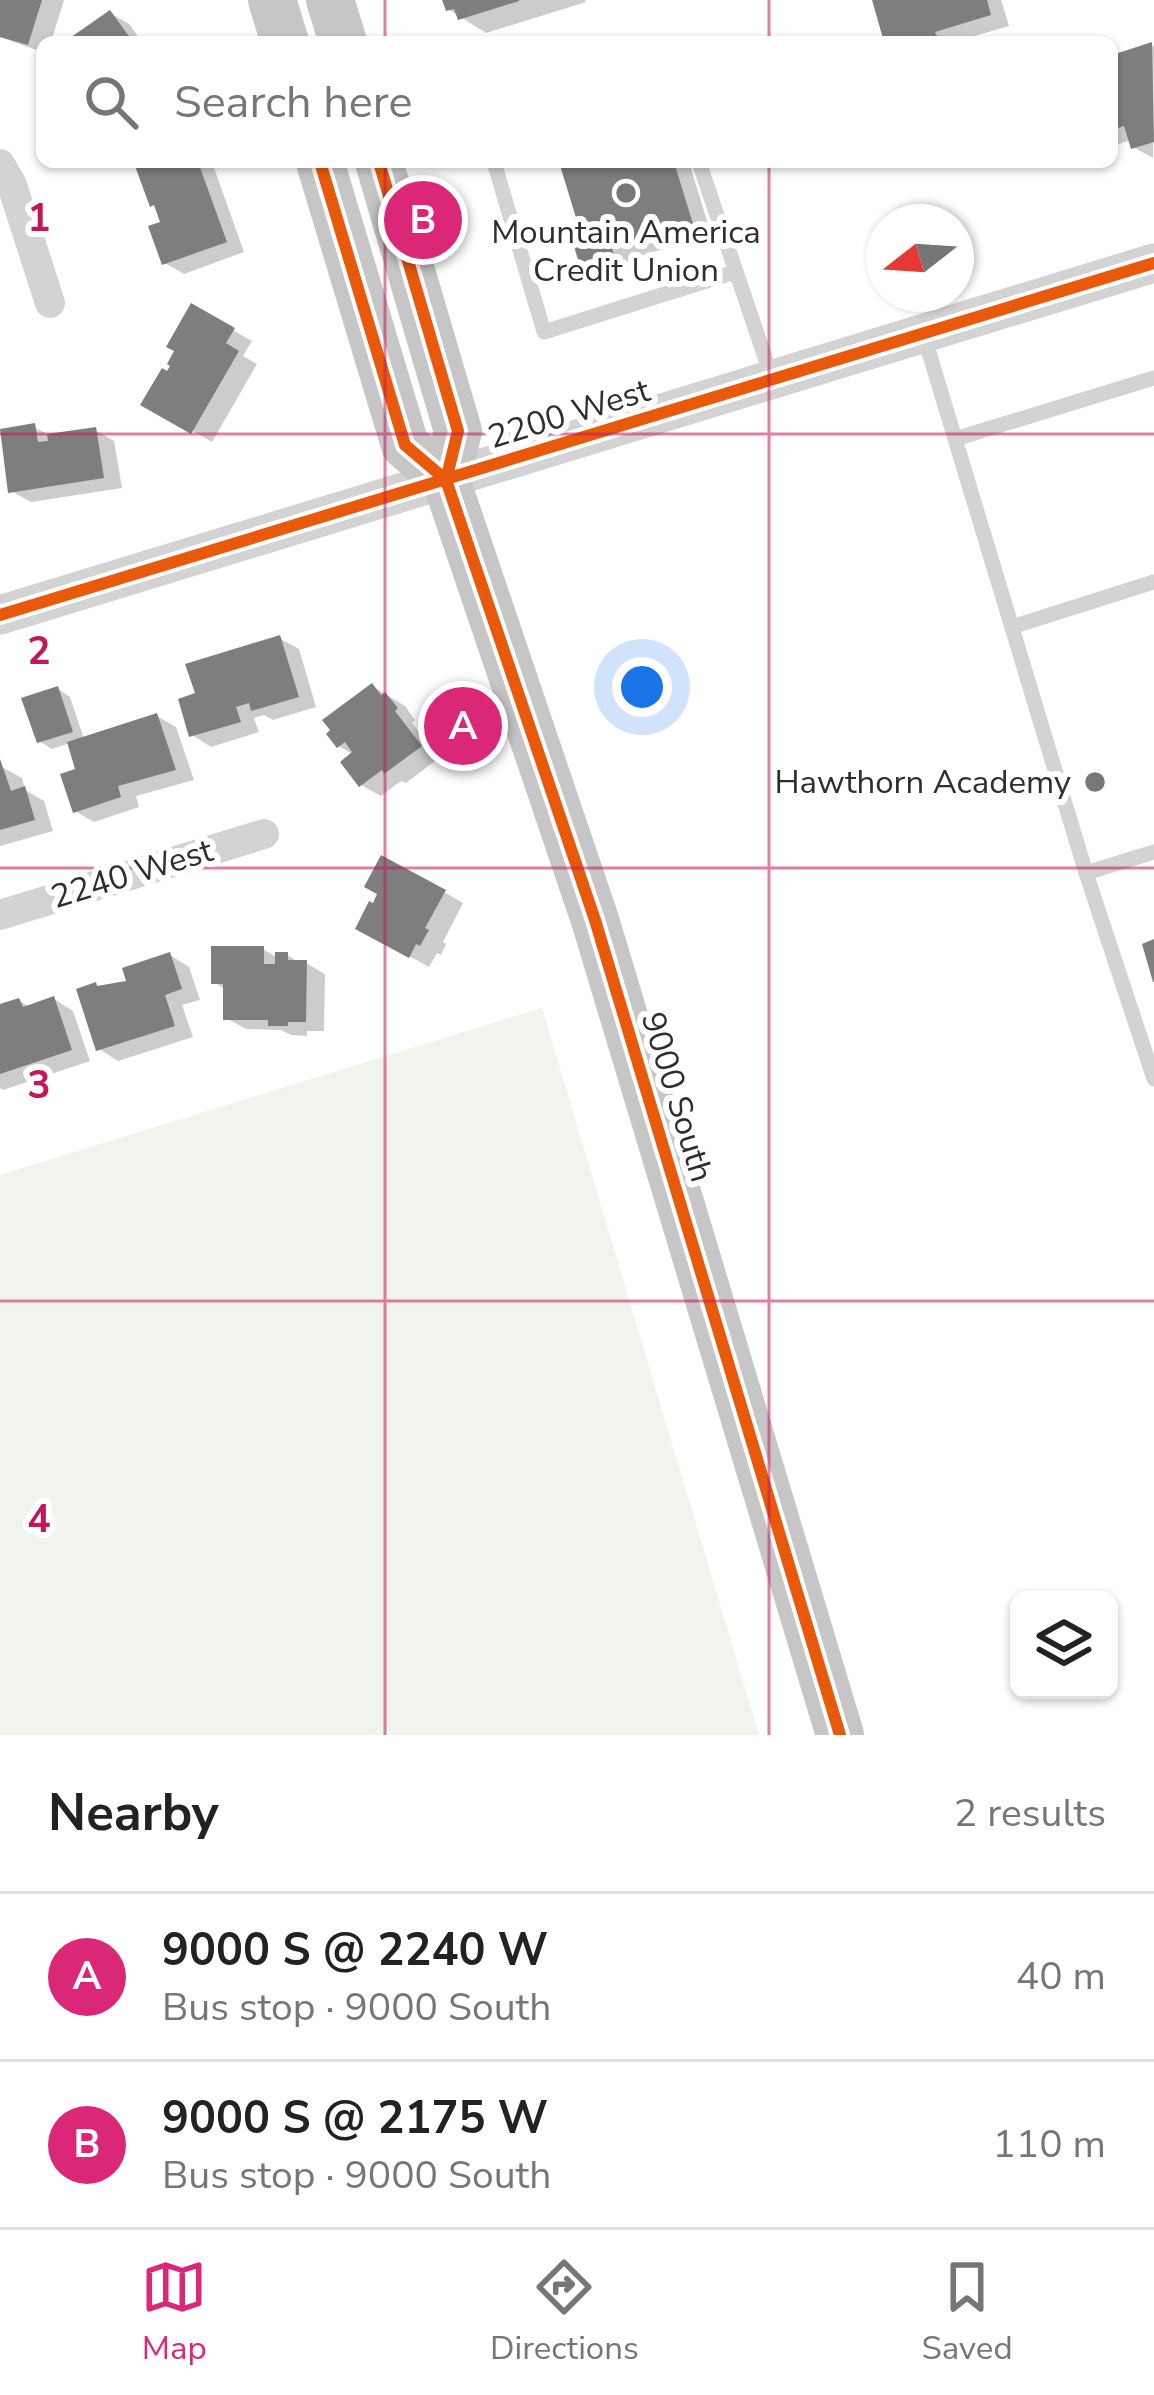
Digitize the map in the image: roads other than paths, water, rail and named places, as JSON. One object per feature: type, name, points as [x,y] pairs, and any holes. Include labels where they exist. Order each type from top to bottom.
[{"type":"main road","points":[[272,0],[283,36]]},
{"type":"main road","points":[[330,0],[341,36]]},
{"type":"main road","name":"9000 South","points":[[322,168],[406,446],[446,480],[595,920],[840,1735]]},
{"type":"main road","name":"9000 South","points":[[381,168],[458,430],[446,480]]},
{"type":"street","points":[[0,164],[12,185],[50,303]]},
{"type":"street","name":"2200 West","points":[[0,615],[1154,263]]},
{"type":"street","name":"2240 West","points":[[0,915],[264,834]]},
{"type":"lane","points":[[496,168],[544,332],[735,272]]},
{"type":"lane","points":[[701,168],[773,379]]},
{"type":"lane","points":[[923,333],[1086,874],[1154,1079]]},
{"type":"lane","points":[[955,439],[1154,378]]},
{"type":"lane","points":[[1012,627],[1154,582]]},
{"type":"lane","points":[[1086,874],[1154,852]]},
{"type":"place","name":"Mountain America Credit Union","points":[[626,193]]},
{"type":"place","name":"9000 S @ 2175 W","points":[[423,220]]},
{"type":"place","name":"9000 S @ 2240 W","points":[[463,726]]},
{"type":"place","name":"Hawthorn Academy","points":[[1095,782]]}]
